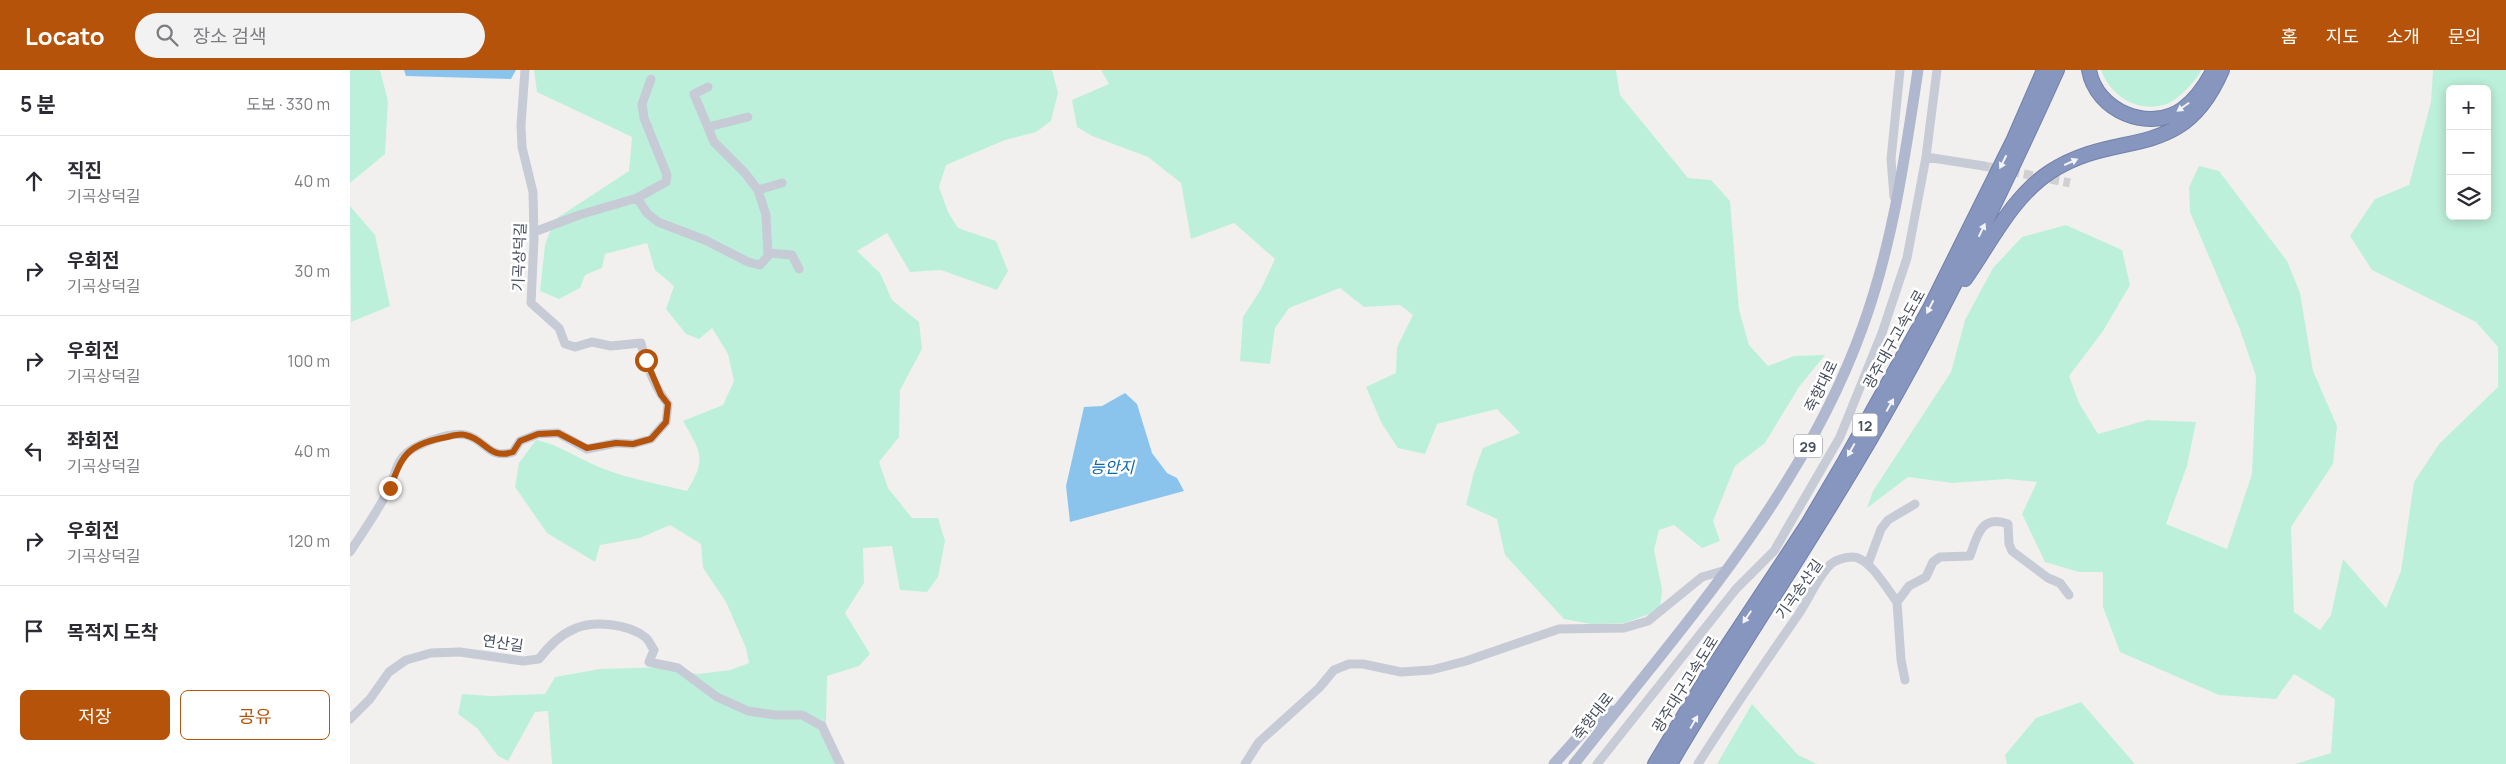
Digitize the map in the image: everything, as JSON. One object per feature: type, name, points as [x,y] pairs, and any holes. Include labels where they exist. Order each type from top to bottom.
[{"type":"highway","points":[[2014,139],[2035,70]]},
{"type":"highway","name":"광주대구고속도로","points":[[1656,764],[1709,674],[1808,524],[1845,461],[1929,310],[2014,139],[2044,70]]},
{"type":"highway","name":"광주대구고속도로","points":[[1670,764],[1718,682],[1856,464],[1939,316],[2023,145],[2056,70]]},
{"type":"highway","points":[[2089,70],[2098,92],[2109,105],[2125,114],[2144,119],[2166,116],[2183,109],[2197,96],[2213,70]]},
{"type":"highway","points":[[1939,316],[2014,205],[2029,189],[2050,172],[2070,161],[2153,139],[2172,131],[2192,118],[2207,100],[2222,70]]},
{"type":"main road","name":"죽향대로","points":[[1576,763],[1726,570],[1798,464],[1844,374],[1864,325],[1895,209],[1918,70]]},
{"type":"main road","points":[[1554,764],[1588,726],[1620,706]]},
{"type":"street","name":"기곡상덕길","points":[[350,552],[390,488],[402,458],[418,445],[464,434],[476,439],[490,451],[502,456],[513,452],[520,441],[538,434],[558,433],[587,448],[616,443],[633,444],[651,439],[666,422],[668,404],[661,395],[641,343],[611,346],[592,342],[576,347],[565,344],[559,328],[531,303],[534,232],[533,192],[522,147],[521,125],[525,70]]},
{"type":"street","points":[[1895,209],[1891,159],[1900,70]]},
{"type":"street","points":[[1597,764],[1736,589],[1774,551],[1840,437],[1882,333],[1907,258],[1926,157],[1937,70]]},
{"type":"street","points":[[534,232],[580,215],[637,198],[666,182],[667,175],[644,118],[642,104],[651,79]]},
{"type":"street","points":[[637,198],[647,213],[658,222],[705,240],[748,262],[760,265],[768,256],[766,215],[758,190],[745,173],[714,142],[694,94],[708,86]]},
{"type":"street","points":[[708,127],[748,117]]},
{"type":"street","points":[[1926,157],[1984,166]]},
{"type":"street","points":[[758,190],[782,183]]},
{"type":"street","points":[[768,253],[792,255],[799,269]]},
{"type":"street","points":[[1905,680],[1901,660],[1897,602],[1868,564],[1881,529],[1888,520],[1915,504]]},
{"type":"street","points":[[1897,602],[1909,586],[1926,577],[1933,562],[1940,557],[1970,556],[1975,537],[1980,529],[2001,521],[2008,524],[2009,544],[2012,551],[2048,578],[2060,584],[2069,594]]},
{"type":"street","name":"기곡송산길","points":[[1698,764],[1731,710],[1810,597],[1830,565],[1838,560],[1852,557],[1861,558],[1868,564]]},
{"type":"street","points":[[1245,764],[1259,742],[1319,688],[1334,670],[1349,664],[1363,664],[1401,672],[1432,670],[1466,661],[1559,629],[1624,628],[1648,621],[1702,577],[1726,570]]},
{"type":"street","name":"연산길","points":[[350,719],[370,699],[389,672],[406,660],[431,653],[460,652],[523,661],[540,659],[548,648],[575,628],[596,624],[629,628],[646,638],[654,650],[649,662],[678,668],[717,697],[748,711],[775,715],[802,715],[822,726],[840,764]]},
{"type":"green space","points":[[350,70],[380,70],[388,101],[385,154],[350,183]]},
{"type":"green space","points":[[534,70],[1052,70],[1058,93],[1051,121],[1036,132],[1005,140],[946,165],[939,187],[948,212],[958,228],[996,241],[1008,271],[997,290],[941,270],[910,272],[887,233],[857,251],[880,273],[892,300],[919,322],[922,349],[900,390],[899,437],[879,462],[888,488],[912,518],[938,518],[945,541],[938,577],[927,592],[900,590],[892,546],[863,548],[864,583],[845,613],[870,654],[859,666],[827,676],[826,724],[835,764],[552,764],[548,711],[535,712],[508,761],[498,756],[477,728],[458,714],[462,694],[491,696],[545,694],[555,677],[600,669],[664,667],[698,674],[730,670],[749,663],[746,648],[726,602],[703,568],[701,544],[670,525],[640,538],[600,545],[595,562],[547,533],[515,487],[519,463],[536,440],[557,447],[613,472],[687,491],[697,471],[699,456],[694,441],[683,421],[723,405],[734,381],[728,354],[712,328],[699,339],[686,334],[666,309],[674,286],[655,270],[647,243],[605,254],[602,268],[585,275],[580,288],[559,299],[540,291],[545,245],[554,220],[629,171],[632,137],[537,92]]},
{"type":"green space","points":[[1101,70],[1616,70],[1620,95],[1688,178],[1711,180],[1730,201],[1739,310],[1749,345],[1768,366],[1794,356],[1825,355],[1799,387],[1765,443],[1735,466],[1713,521],[1720,541],[1702,548],[1674,525],[1659,530],[1654,550],[1662,589],[1660,610],[1625,623],[1591,624],[1564,619],[1505,555],[1497,519],[1466,505],[1474,472],[1483,448],[1520,433],[1497,409],[1437,424],[1425,454],[1398,448],[1382,424],[1366,387],[1396,373],[1397,347],[1413,315],[1400,305],[1364,307],[1340,288],[1289,308],[1275,328],[1270,364],[1240,361],[1243,317],[1261,289],[1275,259],[1234,223],[1191,239],[1181,183],[1148,157],[1092,136],[1077,127],[1072,100],[1109,84]]},
{"type":"green space","points":[[2101,70],[2202,70],[2196,79],[2174,100],[2158,106],[2148,107],[2137,105],[2119,95],[2106,80]]},
{"type":"green space","points":[[2433,70],[2506,70],[2506,764],[2295,764],[2331,753],[2335,699],[2294,674],[2276,699],[2219,695],[2120,652],[2103,607],[2103,572],[2079,572],[2045,562],[2022,514],[2037,482],[2007,479],[1952,483],[1908,477],[1867,508],[1873,491],[1951,372],[1965,320],[1993,268],[2022,237],[2066,225],[2122,250],[2130,285],[2103,331],[2069,376],[2079,403],[2098,434],[2147,420],[2196,422],[2187,466],[2166,524],[2227,549],[2252,474],[2256,376],[2239,327],[2190,212],[2189,187],[2199,166],[2219,171],[2287,261],[2300,293],[2313,371],[2337,426],[2333,464],[2291,527],[2294,612],[2320,630],[2331,615],[2343,559],[2386,608],[2401,571],[2414,482],[2439,444],[2498,387],[2498,347],[2476,322],[2372,270],[2350,236],[2375,199],[2409,185],[2431,102]]},
{"type":"green space","points":[[350,206],[375,235],[390,306],[351,322]]},
{"type":"green space","points":[[2081,702],[2135,764],[2007,764],[2005,755],[2036,718]]},
{"type":"green space","points":[[1752,704],[1798,755],[1817,764],[1717,764]]},
{"type":"water","points":[[404,70],[516,70],[511,79],[406,76]]},
{"type":"water","name":"능안지","points":[[1125,393],[1137,404],[1152,453],[1167,473],[1177,478],[1184,491],[1070,522],[1066,486],[1084,407],[1102,406]]},
{"type":"tunnel","points":[[1984,166],[2070,183]]},
{"type":"route","points":[[390,488],[402,458],[418,445],[464,434],[476,439],[490,451],[502,456],[513,452],[520,441],[538,434],[558,433],[574,443],[587,448],[616,443],[633,444],[651,439],[666,422],[668,404],[661,395],[646,360]]}]
